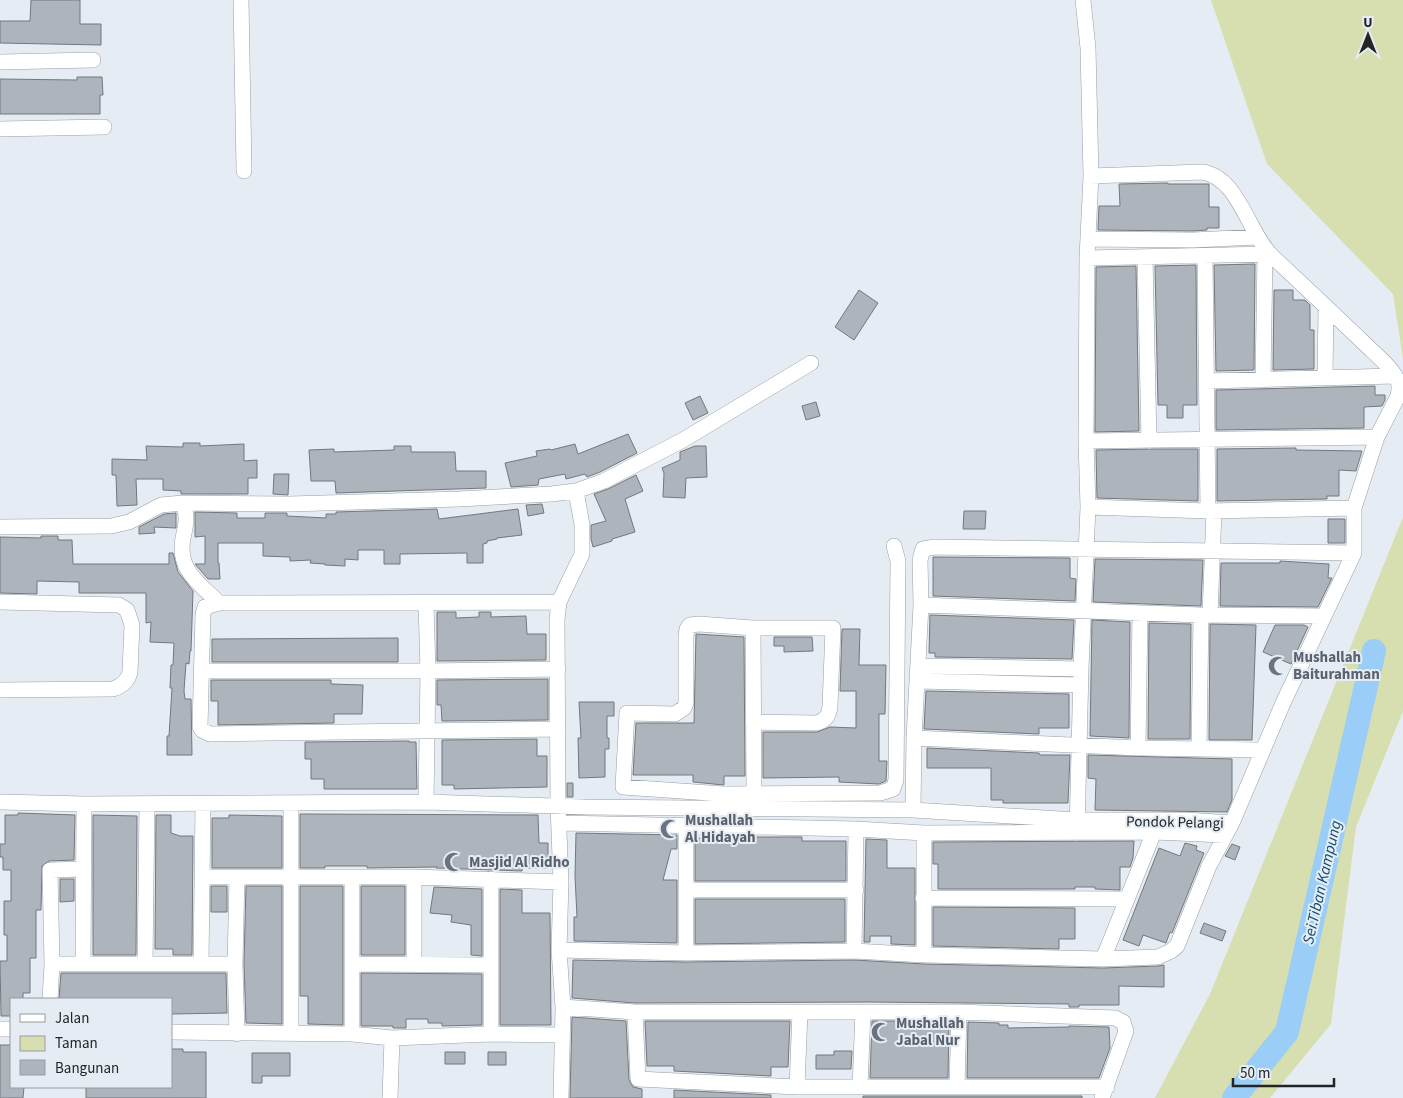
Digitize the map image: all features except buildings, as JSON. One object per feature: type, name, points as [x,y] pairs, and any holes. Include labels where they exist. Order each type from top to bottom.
[{"type":"street","points":[[241,0],[244,171]]},
{"type":"street","points":[[1077,826],[1080,685],[1088,507],[1086,441],[1087,258],[1091,176],[1088,48],[1084,0]]},
{"type":"street","points":[[0,62],[93,60]]},
{"type":"street","points":[[0,129],[104,127]]},
{"type":"street","points":[[924,955],[922,833],[916,810],[914,738],[921,605],[920,560],[923,550],[929,548],[1354,553],[1354,508],[1377,437],[1398,396],[1398,382],[1390,369],[1326,306],[1267,254],[1241,206],[1220,178],[1209,173],[1091,176]]},
{"type":"street","points":[[1088,239],[1194,240],[1257,238]]},
{"type":"street","points":[[1087,258],[1205,257],[1267,254]]},
{"type":"street","points":[[1263,380],[1267,254]]},
{"type":"street","points":[[1145,257],[1150,441]]},
{"type":"street","points":[[1199,749],[1206,614],[1213,551],[1207,439],[1205,257]]},
{"type":"street","points":[[1325,378],[1326,306]]},
{"type":"street","points":[[0,527],[111,526],[128,522],[161,505],[183,503],[290,504],[459,499],[576,491],[604,481],[683,440],[811,363]]},
{"type":"street","points":[[1207,381],[1395,376]]},
{"type":"street","points":[[1086,441],[1377,437]]},
{"type":"street","points":[[561,1098],[563,1008],[559,950],[561,882],[558,806],[558,620],[560,602],[582,554],[582,525],[576,491]]},
{"type":"street","points":[[183,503],[187,514],[183,540],[184,564],[187,571],[219,603]]},
{"type":"street","points":[[1088,507],[1211,511],[1354,508]]},
{"type":"street","points":[[0,802],[291,804],[426,802],[558,806],[724,801],[754,794],[880,793],[893,789],[895,786],[898,561],[894,546]]},
{"type":"street","name":"Pondok Pelangi","points":[[724,801],[916,810],[1077,826],[1186,820],[1228,829],[1262,750],[1354,553]]},
{"type":"street","points":[[558,729],[210,734],[200,727],[204,610],[209,605],[219,603],[488,604],[520,601],[560,602]]},
{"type":"street","points":[[0,602],[119,605],[127,610],[132,625],[130,672],[128,678],[119,687],[113,689],[0,690]]},
{"type":"street","points":[[426,604],[428,671],[426,802]]},
{"type":"street","points":[[921,605],[1084,609],[1140,613],[1324,616]]},
{"type":"street","points":[[1138,748],[1140,613]]},
{"type":"street","points":[[724,801],[623,787],[627,713],[675,714],[684,708],[686,703],[686,636],[687,629],[690,626],[699,624],[753,628],[833,628],[830,706],[827,717],[816,723],[753,722]]},
{"type":"street","points":[[753,628],[754,794]]},
{"type":"street","points":[[201,671],[558,669]]},
{"type":"street","points":[[918,673],[1081,669]]},
{"type":"street","points":[[918,673],[1080,685]]},
{"type":"street","points":[[914,738],[1138,748],[1262,750]]},
{"type":"street","points":[[82,964],[84,804]]},
{"type":"street","points":[[145,964],[147,804]]},
{"type":"street","points":[[201,964],[203,804]]},
{"type":"street","points":[[291,804],[291,1033]]},
{"type":"street","points":[[559,823],[856,828],[922,833],[1077,826],[1154,832],[1228,829],[1209,866],[1177,946],[1165,954],[1150,958],[1103,959],[924,955],[854,951],[686,953],[559,950]]},
{"type":"street","points":[[686,826],[686,953]]},
{"type":"street","points":[[854,951],[856,828]]},
{"type":"street","points":[[1103,959],[1154,832]]},
{"type":"street","points":[[50,998],[52,964],[50,870],[84,869]]},
{"type":"street","points":[[203,877],[414,877],[561,882]]},
{"type":"street","points":[[237,877],[235,964],[237,1034]]},
{"type":"street","points":[[352,877],[352,1034]]},
{"type":"street","points":[[414,877],[414,964]]},
{"type":"street","points":[[492,879],[492,1034]]},
{"type":"street","points":[[686,890],[856,890]]},
{"type":"street","points":[[923,898],[1127,899]]},
{"type":"street","points":[[52,964],[235,964]]},
{"type":"street","points":[[352,964],[491,965]]},
{"type":"street","points":[[563,1008],[635,1012],[959,1012],[1120,1020],[1125,1025],[1126,1031],[1104,1092],[956,1087],[860,1087],[831,1092],[797,1087],[638,1079],[635,1012]]},
{"type":"street","points":[[797,1087],[800,1012]]},
{"type":"street","points":[[860,1087],[862,1012]]},
{"type":"street","points":[[956,1087],[959,1012]]},
{"type":"street","points":[[172,1032],[352,1034],[392,1038],[492,1034],[562,1035]]},
{"type":"street","points":[[390,1098],[392,1038]]},
{"type":"green space","points":[[1211,0],[1403,0],[1403,359],[1393,294],[1267,164]]},
{"type":"green space","points":[[1403,517],[1403,711],[1356,827],[1331,1024],[1270,1098],[1155,1098],[1210,994]]},
{"type":"waterway","name":"Sei.Tiban Kampung","points":[[1234,1098],[1287,1032],[1374,651]]},
{"type":"place","name":"Mushallah Baiturahman","points":[[1278,666]]},
{"type":"place","name":"Mushallah Al Hidayah","points":[[670,829]]},
{"type":"place","name":"Masjid Al Ridho","points":[[454,862]]},
{"type":"place","name":"Mushallah Jabal Nur","points":[[881,1032]]}]
